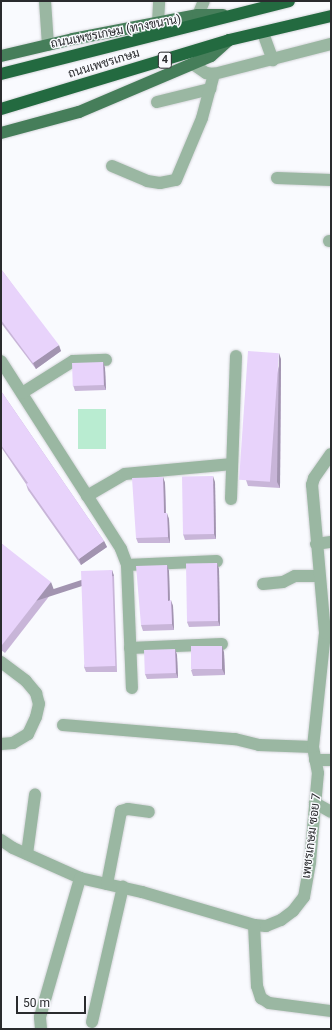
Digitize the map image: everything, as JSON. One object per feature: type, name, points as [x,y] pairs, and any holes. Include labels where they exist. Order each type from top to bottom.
[{"type":"highway","name":"ถนนเพชรเกษม","points":[[1,74],[289,1]]},
{"type":"highway","name":"ถนนเพชรเกษม","points":[[1,109],[229,40],[331,16]]},
{"type":"main road","name":"ถนนเพชรเกษม (ทางขนาน)","points":[[1,56],[198,15],[232,15]]},
{"type":"main road","name":"4","points":[[1,133],[79,112],[211,56],[229,40]]},
{"type":"street","points":[[45,1],[48,45]]},
{"type":"street","points":[[158,23],[159,1]]},
{"type":"street","points":[[198,15],[204,1]]},
{"type":"street","points":[[262,33],[273,60]]},
{"type":"street","points":[[193,64],[206,73],[214,74],[331,44]]},
{"type":"street","points":[[112,166],[147,181],[160,183],[176,180],[202,118],[214,74]]},
{"type":"street","points":[[157,102],[210,89]]},
{"type":"street","points":[[277,178],[331,180]]},
{"type":"street","points":[[231,499],[236,356]]},
{"type":"street","points":[[22,393],[73,361],[106,360]]},
{"type":"street","points":[[1,361],[121,549],[127,565],[132,688]]},
{"type":"street","name":"เพชรเกษม ซอย 7","points":[[1,840],[27,854],[80,878],[123,887],[254,925],[266,926],[281,920],[293,911],[304,897],[318,773],[313,747],[328,633],[319,576],[312,485],[314,478],[331,454]]},
{"type":"street","points":[[87,496],[125,474],[232,464]]},
{"type":"street","points":[[316,544],[331,542]]},
{"type":"street","points":[[127,565],[217,561]]},
{"type":"street","points":[[263,584],[283,582],[295,576],[319,576]]},
{"type":"street","points":[[130,648],[222,644]]},
{"type":"street","points":[[1,662],[26,681],[36,693],[39,704],[36,717],[28,734],[13,743],[1,744]]},
{"type":"street","points":[[63,725],[236,738],[259,745],[313,747]]},
{"type":"street","points":[[315,760],[331,760]]},
{"type":"street","points":[[27,854],[35,795]]},
{"type":"street","points":[[315,803],[331,812]]},
{"type":"street","points":[[108,884],[121,812],[128,809],[149,812]]},
{"type":"street","points":[[41,1029],[40,1016],[80,878]]},
{"type":"street","points":[[92,1022],[123,887]]},
{"type":"street","points":[[254,925],[257,986],[261,998],[269,1004],[331,1011]]},
{"type":"green space","points":[[78,409],[106,409],[106,449],[78,449]]},
{"type":"building","points":[[1,269],[59,345],[33,363],[1,320]]},
{"type":"building","points":[[248,351],[279,353],[270,482],[239,480]]},
{"type":"building","points":[[103,362],[104,385],[73,386],[72,363]]},
{"type":"building","points":[[1,391],[104,541],[79,559],[26,484],[28,483],[1,445]]},
{"type":"building","points":[[213,476],[214,534],[183,535],[182,477]]},
{"type":"building","points":[[163,477],[164,513],[167,513],[168,537],[136,538],[132,478]]},
{"type":"building","points":[[1,543],[51,582],[2,645],[1,644]]},
{"type":"building","points":[[217,563],[218,621],[187,622],[186,564]]},
{"type":"building","points":[[167,565],[168,601],[171,600],[172,624],[141,625],[136,566]]},
{"type":"building","points":[[112,570],[115,666],[84,667],[81,571]]},
{"type":"building","points":[[191,646],[222,646],[222,669],[191,669]]},
{"type":"building","points":[[175,649],[176,673],[145,674],[144,650]]}]
